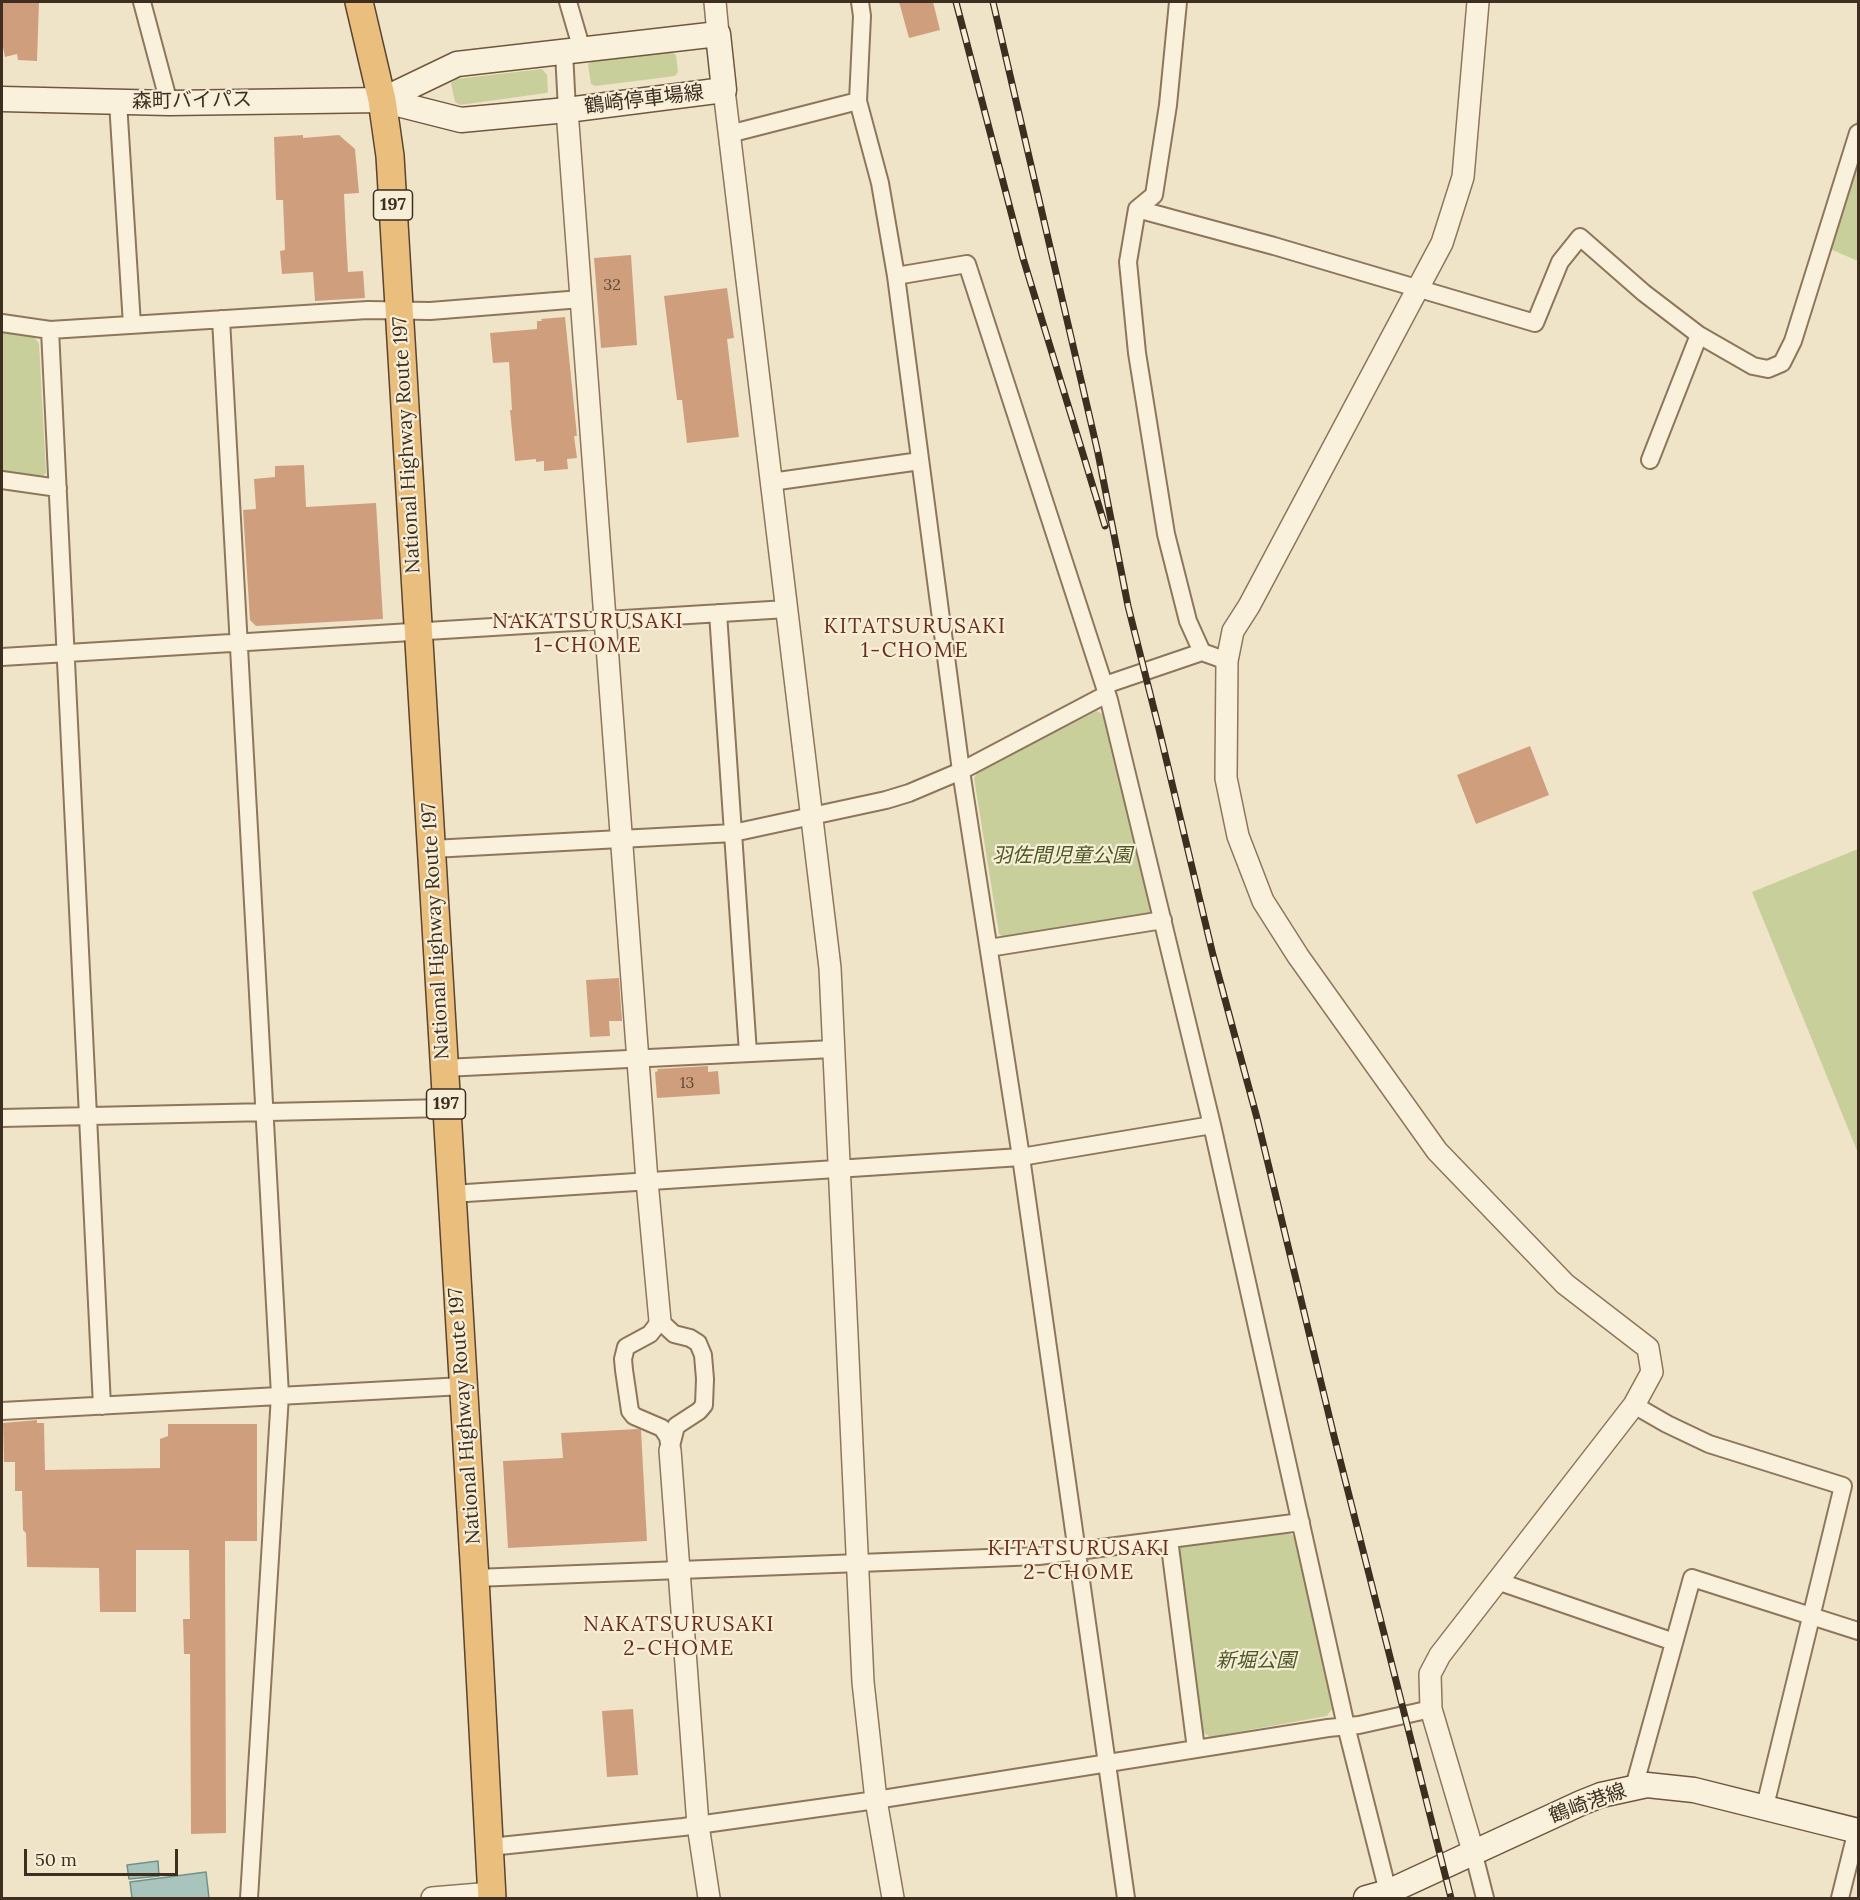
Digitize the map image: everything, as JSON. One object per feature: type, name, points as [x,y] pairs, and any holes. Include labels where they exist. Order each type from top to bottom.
[{"type":"highway","name":"National Highway Route 197","points":[[359,2],[382,100],[390,156],[492,1896]]},
{"type":"main road","points":[[382,100],[456,64],[718,34]]},
{"type":"main road","name":"鶴崎停車場線","points":[[382,100],[461,120],[567,110],[724,90],[718,34]]},
{"type":"main road","name":"森町バイパス","points":[[2,99],[118,102],[382,100]]},
{"type":"main road","name":"鶴崎港線","points":[[1377,1895],[1591,1799],[1634,1787],[1658,1785],[1694,1790],[1858,1830]]},
{"type":"street","points":[[142,2],[170,102]]},
{"type":"street","points":[[568,2],[573,51],[567,110],[647,1181],[660,1321],[674,1334],[690,1338],[698,1343],[703,1355],[706,1400],[699,1410],[676,1426],[670,1450]]},
{"type":"street","points":[[715,2],[718,34]]},
{"type":"street","points":[[860,2],[862,16],[858,101],[880,183],[896,276],[961,771],[1021,1157],[1126,1899]]},
{"type":"street","points":[[1178,2],[1168,105],[1154,195],[1137,209],[1128,262],[1137,353],[1166,534],[1188,621],[1202,652]]},
{"type":"street","points":[[1478,2],[1463,177],[1442,243],[1233,631],[1227,661],[1226,778],[1239,836],[1263,901],[1298,956],[1437,1151],[1565,1284],[1648,1348],[1652,1372],[1634,1405],[1440,1655],[1430,1674],[1431,1709],[1485,1899]]},
{"type":"street","points":[[724,90],[830,968],[863,1682],[876,1800],[893,1899]]},
{"type":"street","points":[[729,135],[858,101]]},
{"type":"street","points":[[118,102],[132,325]]},
{"type":"street","points":[[1137,209],[1418,287],[1535,323],[1560,262],[1580,237],[1644,293],[1699,335],[1753,366],[1768,369],[1782,363],[1793,341],[1858,133]]},
{"type":"street","points":[[896,276],[967,264],[1106,690],[1212,1125],[1346,1726],[1377,1895]]},
{"type":"street","points":[[2,323],[50,330],[368,310],[430,311],[581,299]]},
{"type":"street","points":[[221,319],[280,1395],[249,1899]]},
{"type":"street","points":[[50,330],[102,1406]]},
{"type":"street","points":[[1650,460],[1699,335]]},
{"type":"street","points":[[771,482],[920,461]]},
{"type":"street","points":[[2,480],[57,488]]},
{"type":"street","points":[[2,657],[787,609]]},
{"type":"street","points":[[718,613],[748,1053]]},
{"type":"street","points":[[432,849],[733,832],[894,798],[961,771],[1106,690],[1202,652],[1227,661]]},
{"type":"street","points":[[989,948],[1163,920]]},
{"type":"street","points":[[444,1068],[833,1049]]},
{"type":"street","points":[[2,1118],[446,1108]]},
{"type":"street","points":[[451,1194],[1021,1157],[1212,1125]]},
{"type":"street","points":[[660,1321],[650,1334],[626,1347],[623,1359],[630,1411],[634,1416],[662,1428],[668,1437],[698,1826],[709,1899]]},
{"type":"street","points":[[2,1411],[463,1386]]},
{"type":"street","points":[[1634,1405],[1666,1424],[1709,1444],[1843,1486],[1765,1806]]},
{"type":"street","points":[[475,1578],[1039,1556],[1301,1522]]},
{"type":"street","points":[[1169,1539],[1196,1749]]},
{"type":"street","points":[[1634,1787],[1692,1578],[1858,1631]]},
{"type":"street","points":[[1497,1581],[1674,1642]]},
{"type":"street","points":[[490,1847],[698,1826],[876,1800],[1346,1726],[1431,1709]]},
{"type":"street","points":[[1840,1899],[1858,1830]]},
{"type":"street","points":[[432,1899],[492,1896]]},
{"type":"green space","points":[[670,51],[676,55],[678,72],[675,76],[595,86],[591,84],[588,65],[591,61]]},
{"type":"green space","points":[[542,69],[547,75],[548,92],[546,93],[460,105],[455,102],[451,83],[456,79]]},
{"type":"green space","points":[[1858,115],[1858,261],[1823,246]]},
{"type":"green space","points":[[2,331],[32,335],[39,343],[46,473],[39,480],[2,474]]},
{"type":"green space","name":"羽佐間児童公園","points":[[1097,711],[1104,715],[1154,910],[1148,920],[1007,940],[999,934],[974,778],[979,770]]},
{"type":"green space","points":[[1858,849],[1858,1153],[1752,892]]},
{"type":"green space","name":"新堀公園","points":[[1287,1533],[1297,1537],[1332,1709],[1327,1716],[1210,1737],[1201,1731],[1176,1554],[1182,1546]]},
{"type":"water","points":[[158,1861],[159,1876],[129,1879],[127,1865]]},
{"type":"water","points":[[206,1872],[209,1898],[132,1898],[130,1882]]},
{"type":"building","points":[[2,2],[39,2],[37,61],[18,60],[17,54],[5,57],[2,42]]},
{"type":"building","points":[[899,2],[933,2],[940,30],[909,38]]},
{"type":"building","points":[[303,135],[303,138],[339,135],[355,149],[359,193],[344,194],[348,272],[363,271],[365,298],[315,301],[313,272],[282,274],[280,251],[285,250],[283,200],[276,200],[274,137]]},
{"type":"building","points":[[631,255],[637,345],[601,348],[594,258]]},
{"type":"building","points":[[727,288],[734,338],[727,339],[739,437],[687,443],[682,400],[677,400],[664,296]]},
{"type":"building","points":[[565,317],[577,436],[574,436],[577,458],[567,459],[568,469],[544,471],[544,461],[536,462],[536,459],[515,461],[510,410],[512,410],[509,362],[493,363],[490,333],[537,329],[537,321],[542,321],[541,319]]},
{"type":"building","points":[[304,465],[306,507],[376,503],[383,619],[256,626],[250,620],[243,510],[256,509],[254,479],[275,477],[275,466]]},
{"type":"building","points":[[1530,746],[1549,795],[1476,824],[1457,775]]},
{"type":"building","points":[[619,978],[622,1021],[609,1021],[610,1036],[590,1037],[586,980]]},
{"type":"building","points":[[708,1066],[708,1072],[718,1071],[720,1094],[657,1098],[655,1072],[658,1071],[657,1069]]},
{"type":"building","points":[[37,1420],[37,1423],[44,1423],[45,1470],[160,1468],[160,1439],[168,1436],[168,1424],[257,1424],[257,1541],[225,1541],[226,1833],[191,1834],[190,1654],[184,1654],[183,1619],[190,1619],[189,1550],[136,1550],[136,1612],[100,1612],[99,1568],[27,1567],[22,1491],[15,1491],[15,1462],[4,1462],[3,1423]]},
{"type":"building","points":[[641,1430],[647,1541],[508,1548],[503,1461],[563,1458],[561,1433]]},
{"type":"building","points":[[633,1709],[638,1775],[607,1777],[602,1711]]},
{"type":"railway","points":[[956,2],[1023,258],[1105,526]]},
{"type":"railway","points":[[993,2],[1098,453],[1128,606],[1213,955],[1257,1118],[1333,1432],[1451,1898]]},
{"type":"district","name":"NAKATSURUSAKI 1-CHOME","points":[[588,634]]},
{"type":"district","name":"KITATSURUSAKI 1-CHOME","points":[[915,639]]},
{"type":"district","name":"KITATSURUSAKI 2-CHOME","points":[[1079,1561]]},
{"type":"district","name":"NAKATSURUSAKI 2-CHOME","points":[[679,1637]]}]
